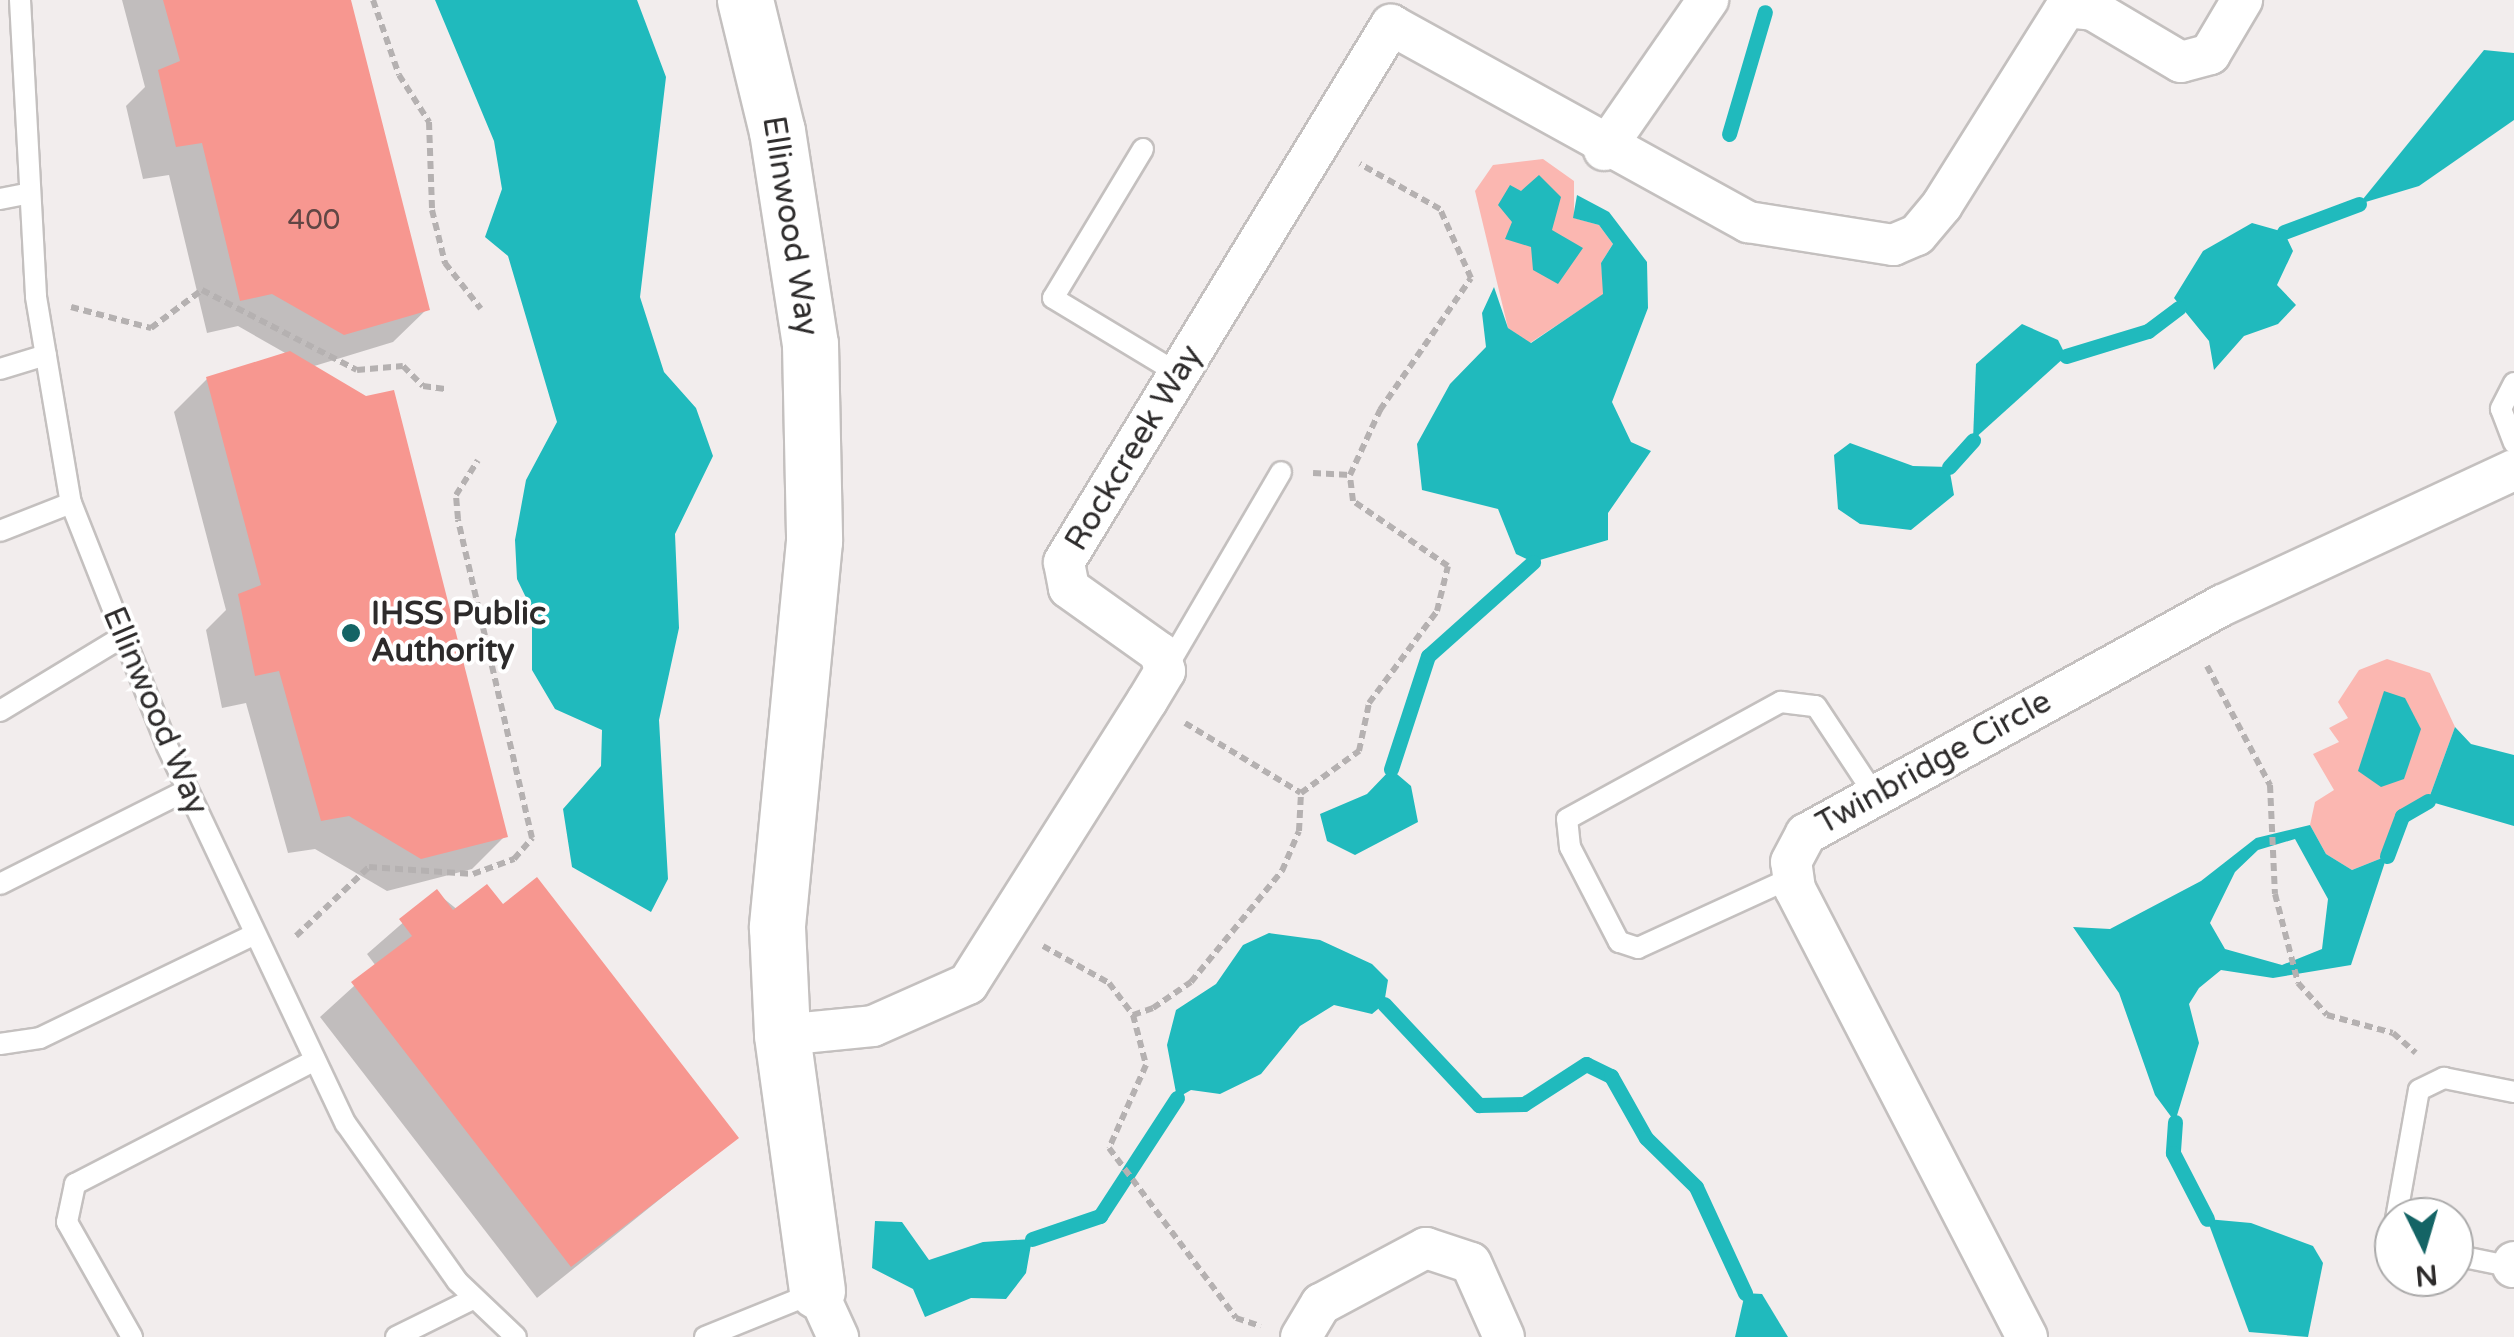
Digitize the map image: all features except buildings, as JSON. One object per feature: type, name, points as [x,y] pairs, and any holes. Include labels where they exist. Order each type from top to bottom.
[{"type":"street","name":"Ellinwood Way","points":[[745,0],[777,130],[810,344],[814,541],[777,927],[782,1035],[828,1314]]},
{"type":"street","points":[[1708,0],[1604,150],[1748,222],[1892,244],[1916,235],[1942,206],[2068,3],[2093,10],[2181,62],[2210,54],[2242,0]]},
{"type":"street","name":"Rockcreek Way","points":[[1156,686],[1160,653],[1070,588],[1064,562],[1391,25],[1604,150]]},
{"type":"street","name":"Twinbridge Circle","points":[[1793,877],[1806,834],[2186,625],[2514,470]]},
{"type":"street","points":[[782,1035],[873,1026],[968,984],[1156,686]]},
{"type":"street","points":[[1793,877],[2027,1337]]},
{"type":"street","points":[[1290,1335],[1321,1304],[1426,1248],[1471,1263],[1504,1337]]},
{"type":"lane","name":"Ellinwood Way","points":[[20,0],[26,194],[36,298],[71,502],[187,790],[346,1124],[473,1299],[516,1337]]},
{"type":"lane","points":[[0,54],[22,52]]},
{"type":"lane","points":[[1144,149],[1054,298],[1178,374]]},
{"type":"lane","points":[[0,199],[26,194]]},
{"type":"lane","points":[[0,369],[46,355]]},
{"type":"lane","points":[[2514,383],[2501,409],[2514,443]]},
{"type":"lane","points":[[1156,686],[1282,472]]},
{"type":"lane","points":[[0,531],[71,502]]},
{"type":"lane","points":[[0,712],[122,636]]},
{"type":"lane","points":[[1793,877],[1638,948],[1619,942],[1570,847],[1568,820],[1780,702],[1816,706],[1876,795]]},
{"type":"lane","points":[[0,884],[187,790]]},
{"type":"lane","points":[[0,1044],[40,1038],[255,934]]},
{"type":"lane","points":[[132,1337],[66,1222],[75,1184],[315,1060]]},
{"type":"lane","points":[[2400,1197],[2419,1090],[2444,1078],[2514,1092]]},
{"type":"lane","points":[[2474,1258],[2513,1265]]},
{"type":"lane","points":[[396,1337],[473,1299]]},
{"type":"lane","name":"Ellinwood Way","points":[[705,1337],[828,1314]]},
{"type":"path","points":[[373,0],[399,75],[429,122],[432,210],[445,263],[481,308]]},
{"type":"path","points":[[1301,792],[1359,751],[1369,704],[1438,611],[1448,566],[1353,501],[1350,475],[1380,410],[1471,278],[1440,208],[1320,142]]},
{"type":"path","points":[[36,298],[151,328],[202,290],[357,370],[403,366],[423,386],[445,389]]},
{"type":"path","points":[[268,963],[368,866],[473,874],[514,859],[532,838],[458,519],[456,495],[478,460]]},
{"type":"path","points":[[1282,472],[1350,475]]},
{"type":"path","points":[[2186,625],[2270,785],[2275,814],[2273,859],[2298,983],[2326,1015],[2393,1033],[2444,1078]]},
{"type":"path","points":[[1156,686],[1301,792]]},
{"type":"path","points":[[1133,1015],[1191,982],[1282,871],[1299,831],[1301,792]]},
{"type":"path","points":[[1008,926],[1109,983],[1133,1015],[1146,1066],[1109,1148],[1134,1190],[1170,1220],[1236,1318],[1290,1335]]},
{"type":"shaded area","points":[[1543,159],[1574,181],[1574,218],[1599,225],[1613,244],[1601,263],[1604,294],[1530,343],[1508,328],[1475,191],[1493,165]]},
{"type":"shaded area","points":[[2387,659],[2430,673],[2455,727],[2428,801],[2402,816],[2387,856],[2352,870],[2326,854],[2310,825],[2315,802],[2334,790],[2313,754],[2339,742],[2329,728],[2348,718],[2338,702],[2359,670]]},
{"type":"water","points":[[435,0],[637,0],[666,77],[640,297],[664,372],[696,408],[713,456],[675,534],[679,628],[659,720],[668,879],[651,912],[572,867],[563,809],[601,766],[602,730],[555,709],[532,670],[532,610],[517,579],[515,540],[526,480],[557,422],[508,256],[485,237],[502,189],[494,141]]},
{"type":"water","points":[[2484,50],[2514,53],[2514,120],[2419,186],[2359,204]]},
{"type":"water","points":[[1539,175],[1561,197],[1552,230],[1583,248],[1558,284],[1533,270],[1531,247],[1505,239],[1512,222],[1498,205],[1510,185],[1521,191]]},
{"type":"water","points":[[1577,195],[1609,212],[1647,262],[1648,308],[1612,402],[1631,442],[1651,451],[1608,513],[1608,540],[1533,562],[1516,554],[1498,509],[1422,490],[1417,444],[1450,384],[1486,347],[1482,313],[1494,287],[1508,328],[1531,343],[1603,294],[1601,263],[1613,244],[1599,225],[1573,218]]},
{"type":"water","points":[[2252,223],[2284,232],[2293,251],[2277,285],[2296,305],[2278,324],[2244,336],[2214,370],[2209,341],[2174,298],[2203,251]]},
{"type":"water","points":[[2022,324],[2058,340],[2066,356],[1973,440],[1976,364]]},
{"type":"water","points":[[1850,443],[1913,466],[1949,467],[1954,495],[1911,530],[1860,524],[1838,509],[1834,455]]},
{"type":"water","points":[[2384,691],[2405,698],[2421,729],[2404,779],[2381,787],[2358,771]]},
{"type":"water","points":[[2455,727],[2471,744],[2514,755],[2514,826],[2428,801]]},
{"type":"water","points":[[1391,769],[1411,786],[1418,822],[1355,855],[1327,841],[1320,814],[1367,794]]},
{"type":"water","points":[[2310,825],[2326,854],[2352,870],[2387,856],[2351,965],[2273,978],[2221,970],[2199,988],[2189,1004],[2199,1043],[2175,1122],[2155,1095],[2119,993],[2073,927],[2110,929],[2201,881],[2256,838]],"holes":[[[2295,839],[2328,899],[2322,949],[2282,965],[2225,949],[2210,923],[2235,872],[2258,850]]]},
{"type":"water","points":[[1269,933],[1320,940],[1372,964],[1388,980],[1384,1004],[1372,1014],[1334,1005],[1300,1026],[1261,1074],[1220,1094],[1191,1090],[1177,1098],[1167,1045],[1176,1010],[1216,984],[1243,945]]},
{"type":"water","points":[[2207,1219],[2251,1223],[2313,1246],[2323,1263],[2308,1337],[2249,1332]]},
{"type":"water","points":[[875,1221],[902,1222],[929,1260],[983,1242],[1032,1239],[1026,1273],[1006,1299],[971,1298],[925,1317],[913,1289],[872,1268]]},
{"type":"water","points":[[1745,1293],[1762,1294],[1788,1337],[1735,1337]]},
{"type":"waterway","points":[[1729,134],[1765,12]]},
{"type":"waterway","points":[[2284,232],[2359,204]]},
{"type":"waterway","points":[[2066,356],[2148,331],[2178,308]]},
{"type":"waterway","points":[[1949,467],[1973,440]]},
{"type":"waterway","points":[[1391,769],[1428,656],[1533,562]]},
{"type":"waterway","points":[[2387,856],[2402,816],[2428,801]]},
{"type":"waterway","points":[[1384,1004],[1479,1105],[1524,1104],[1586,1064],[1611,1076],[1646,1138],[1696,1187],[1745,1293]]},
{"type":"waterway","points":[[1032,1239],[1100,1216],[1177,1098]]},
{"type":"waterway","points":[[2175,1122],[2173,1153],[2207,1219]]},
{"type":"place","name":"IHSS Public Authority","points":[[351,633]]}]
